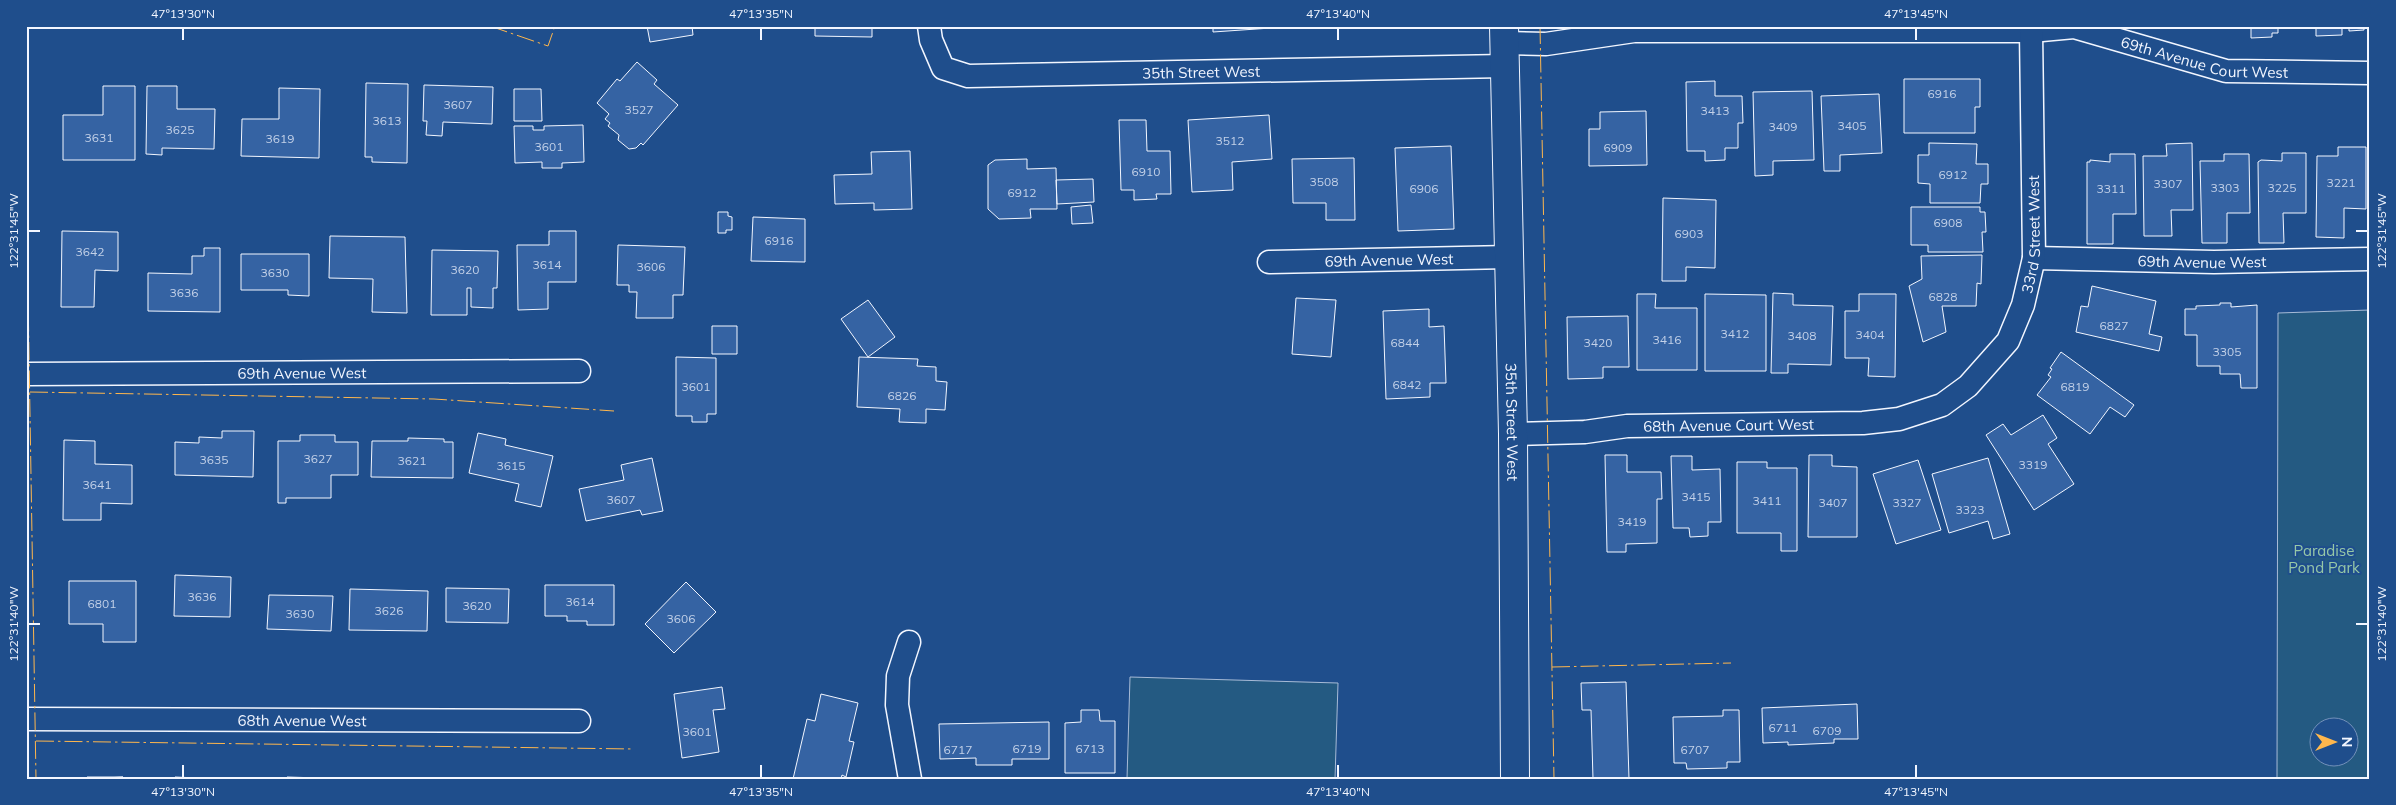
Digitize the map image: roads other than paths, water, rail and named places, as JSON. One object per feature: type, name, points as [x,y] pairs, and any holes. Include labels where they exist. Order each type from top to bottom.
[{"type":"street","name":"35th Street West","points":[[929,26],[930,40],[943,68],[968,76],[1504,45],[1513,434],[1515,779]]},
{"type":"street","name":"69th Avenue Court West","points":[[1504,45],[1546,44],[1634,31],[2031,31],[2074,27],[2226,72],[2370,73]]},
{"type":"street","name":"33rd Street West","points":[[1942,405],[1968,386],[2008,341],[2023,305],[2034,258],[2031,31]]},
{"type":"street","name":"69th Avenue West","points":[[1269,262],[1509,257]]},
{"type":"street","name":"69th Avenue West","points":[[2034,258],[2214,262],[2370,259]]},
{"type":"street","name":"69th Avenue West","points":[[26,374],[579,371]]},
{"type":"street","name":"68th Avenue Court West","points":[[1513,434],[1585,432],[1628,426],[1863,423],[1899,419],[1942,405]]},
{"type":"street","points":[[909,642],[898,676],[897,705],[910,779]]},
{"type":"street","name":"68th Avenue West","points":[[26,718],[579,721]]},
{"type":"park label","name":"Paradise Pond Park","points":[[2324,558]]}]
